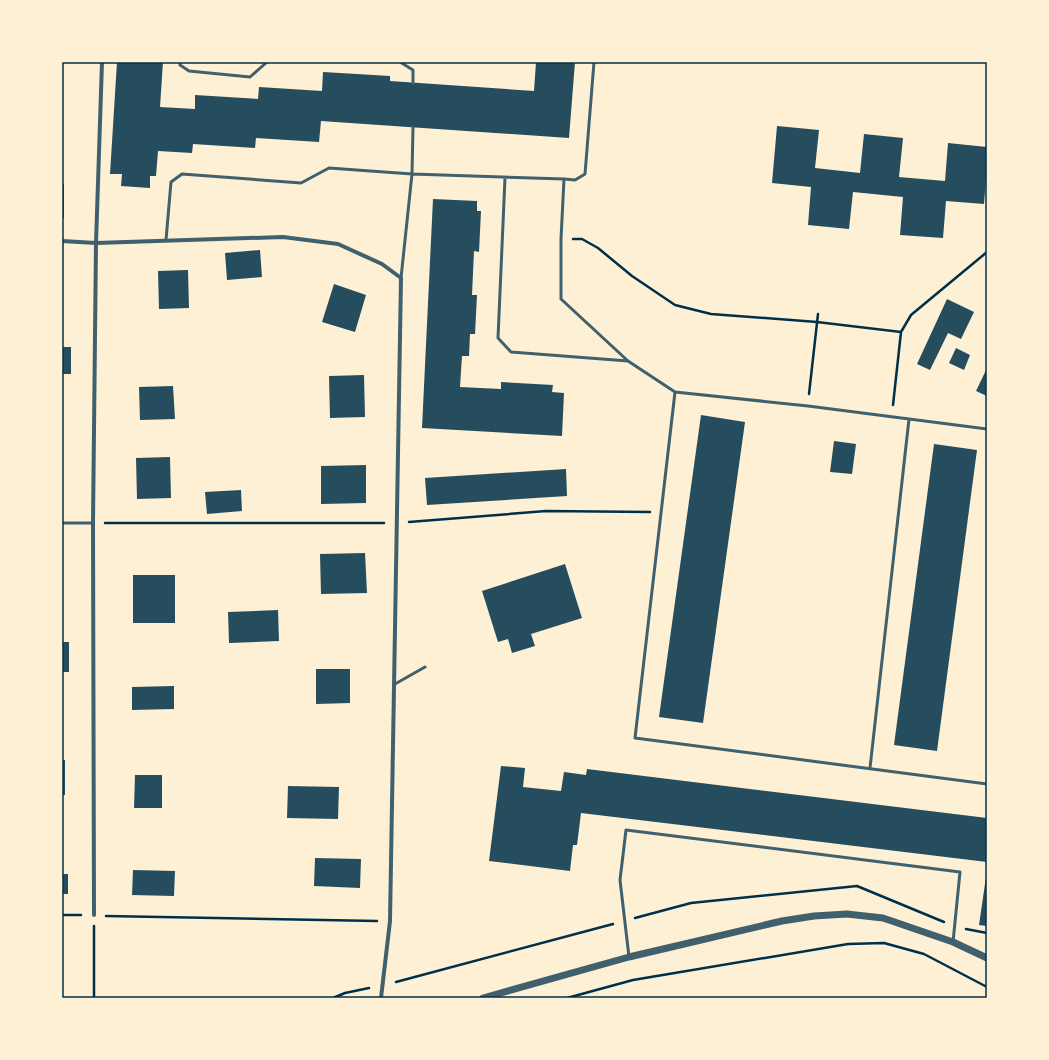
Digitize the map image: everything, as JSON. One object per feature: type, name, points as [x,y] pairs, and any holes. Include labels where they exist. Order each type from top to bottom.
[{"type":"street","points":[[94,916],[93,523],[96,243],[102,62]]},
{"type":"street","points":[[62,241],[96,243],[283,237],[338,244],[382,264],[401,278],[390,921],[381,998]]},
{"type":"street","points":[[483,998],[628,958],[782,921],[814,916],[847,914],[883,918],[953,942],[987,958]]},
{"type":"lane","points":[[180,62],[180,65],[189,71],[250,77],[267,62]]},
{"type":"lane","points":[[400,62],[413,70],[413,83]]},
{"type":"lane","points":[[166,240],[171,182],[182,174],[301,183],[329,168],[412,174],[576,180],[585,174],[594,62]]},
{"type":"lane","points":[[401,278],[412,174],[413,128]]},
{"type":"lane","points":[[505,178],[498,338],[512,352],[628,361]]},
{"type":"lane","points":[[564,180],[561,239],[561,299],[628,361],[675,392],[808,406],[987,429]]},
{"type":"lane","points":[[675,392],[635,738],[987,784]]},
{"type":"lane","points":[[870,768],[910,419]]},
{"type":"lane","points":[[62,522],[93,523]]},
{"type":"lane","points":[[395,684],[425,667]]},
{"type":"lane","points":[[628,958],[620,880],[626,830],[960,872],[953,942]]},
{"type":"path","points":[[561,239],[582,239],[598,248],[632,276],[675,305],[711,314],[817,322],[901,332]]},
{"type":"path","points":[[892,416],[901,332],[911,315],[987,252]]},
{"type":"path","points":[[808,406],[818,314]]},
{"type":"path","points":[[93,523],[398,523],[546,511],[662,513]]},
{"type":"path","points":[[333,998],[345,993],[382,986],[691,903],[858,886],[955,926],[987,933]]},
{"type":"path","points":[[62,915],[390,921]]},
{"type":"path","points":[[94,916],[94,998]]},
{"type":"path","points":[[567,998],[633,980],[848,944],[884,943],[924,954],[987,987]]},
{"type":"building","points":[[117,62],[163,62],[160,107],[195,109],[195,95],[258,99],[259,87],[322,91],[323,72],[390,76],[390,81],[534,91],[536,62],[575,62],[569,138],[321,121],[319,142],[256,138],[255,148],[193,144],[192,153],[158,151],[156,176],[150,176],[150,188],[121,186],[122,174],[110,174]]},
{"type":"building","points":[[777,126],[819,130],[815,168],[860,173],[864,134],[903,138],[899,177],[945,181],[948,143],[987,147],[984,204],[946,201],[943,238],[900,235],[903,197],[853,192],[849,229],[808,225],[811,187],[772,183]]},
{"type":"building","points":[[62,184],[64,184],[64,218],[62,218]]},
{"type":"building","points":[[433,199],[477,201],[477,211],[481,211],[479,252],[474,251],[472,295],[477,295],[475,334],[470,334],[469,356],[462,356],[460,387],[501,389],[501,382],[553,385],[552,392],[564,393],[562,436],[422,428]]},
{"type":"building","points":[[260,250],[262,277],[227,280],[225,253]]},
{"type":"building","points":[[188,270],[189,308],[159,309],[158,271]]},
{"type":"building","points":[[334,284],[366,295],[355,332],[322,322]]},
{"type":"building","points":[[947,299],[974,312],[961,339],[948,333],[930,370],[917,364]]},
{"type":"building","points":[[62,347],[71,347],[71,374],[62,374]]},
{"type":"building","points":[[956,348],[970,355],[964,370],[949,363]]},
{"type":"building","points":[[987,368],[987,396],[976,391]]},
{"type":"building","points":[[364,375],[365,417],[330,418],[329,376]]},
{"type":"building","points":[[173,386],[175,419],[140,420],[139,387]]},
{"type":"building","points":[[701,415],[745,422],[703,723],[659,717]]},
{"type":"building","points":[[834,441],[856,444],[852,474],[830,472]]},
{"type":"building","points":[[934,444],[977,450],[937,751],[894,745]]},
{"type":"building","points":[[170,457],[171,498],[137,499],[136,458]]},
{"type":"building","points":[[366,465],[366,503],[321,504],[321,466]]},
{"type":"building","points":[[566,469],[567,496],[427,505],[425,478]]},
{"type":"building","points":[[241,490],[242,511],[207,514],[205,492]]},
{"type":"building","points":[[365,553],[367,593],[321,594],[320,554]]},
{"type":"building","points":[[565,564],[582,618],[531,634],[535,646],[512,653],[508,639],[498,642],[482,591]]},
{"type":"building","points":[[133,575],[175,575],[175,623],[133,623]]},
{"type":"building","points":[[278,610],[279,641],[229,643],[228,612]]},
{"type":"building","points":[[62,642],[69,642],[69,672],[62,672]]},
{"type":"building","points":[[316,669],[350,669],[350,703],[316,704]]},
{"type":"building","points":[[174,686],[174,709],[132,710],[132,687]]},
{"type":"building","points":[[62,760],[65,760],[65,795],[62,795]]},
{"type":"building","points":[[501,766],[525,768],[523,787],[561,791],[564,772],[586,775],[587,769],[987,818],[987,862],[581,813],[577,845],[573,845],[570,871],[489,861]]},
{"type":"building","points":[[135,775],[162,775],[162,808],[134,808]]},
{"type":"building","points":[[288,786],[339,787],[338,819],[287,818]]},
{"type":"building","points":[[315,858],[361,859],[360,888],[314,886]]},
{"type":"building","points":[[133,870],[175,871],[174,896],[132,895]]},
{"type":"building","points":[[62,874],[68,874],[68,894],[62,894]]},
{"type":"building","points":[[987,877],[987,926],[979,925]]}]
